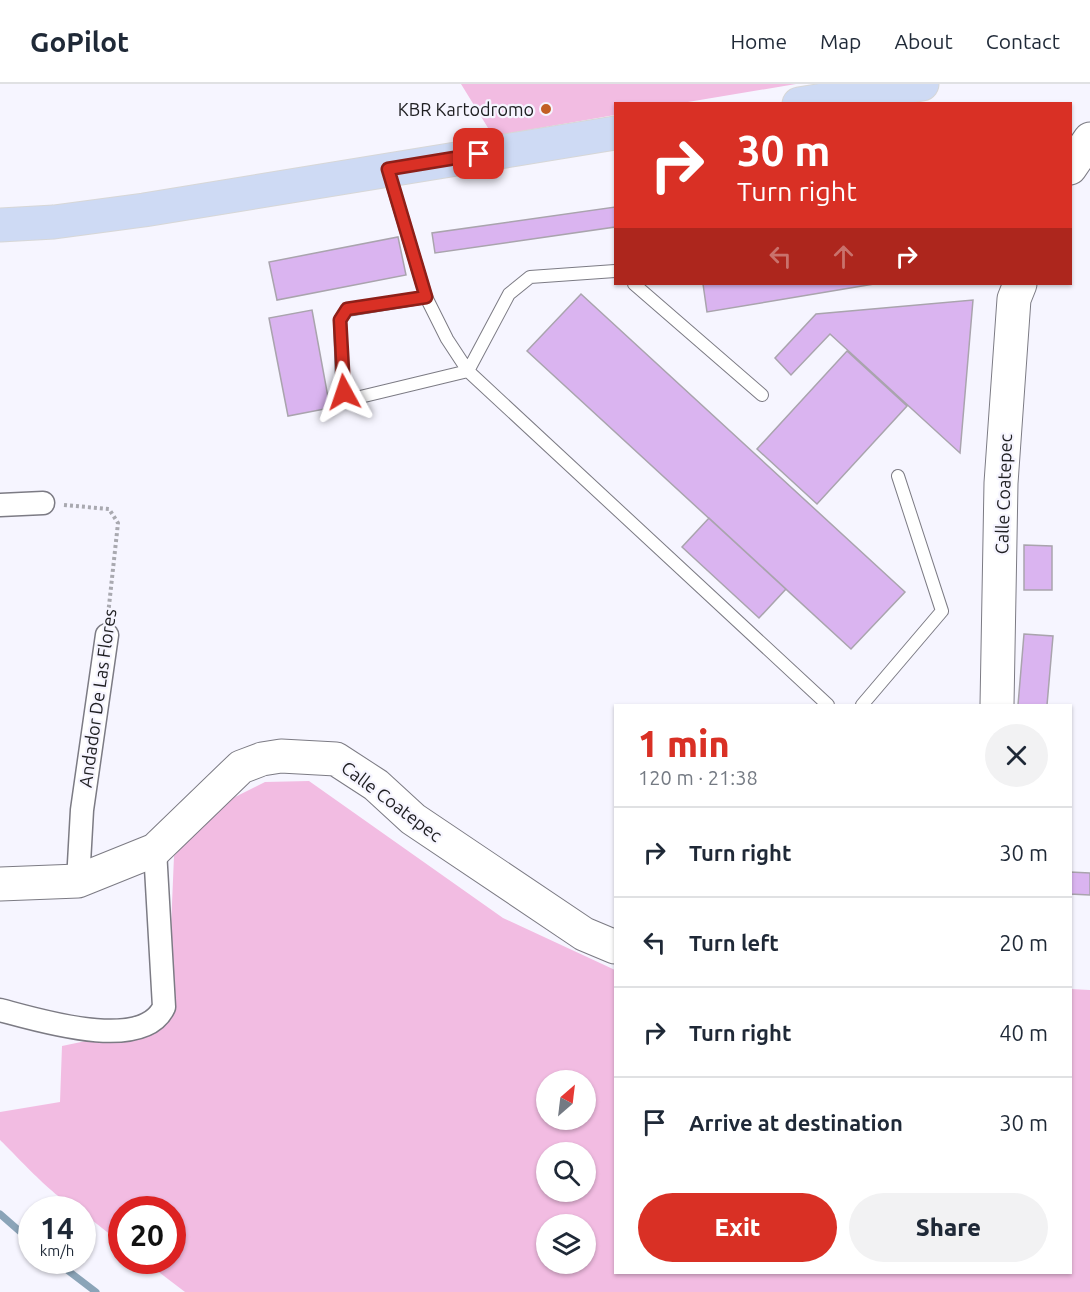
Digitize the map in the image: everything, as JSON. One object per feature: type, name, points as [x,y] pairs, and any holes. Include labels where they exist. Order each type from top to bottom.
[{"type":"main road","points":[[811,102],[922,84]]},
{"type":"main road","points":[[0,225],[54,222],[144,210],[614,133]]},
{"type":"main road","points":[[1072,165],[1090,139]]},
{"type":"main road","name":"Calle Coatepec","points":[[997,704],[1001,483],[1014,300],[1020,285]]},
{"type":"main road","name":"Calle Coatepec","points":[[0,884],[78,881],[155,850],[241,767],[281,756],[336,759],[376,785],[413,819],[584,934],[614,947]]},
{"type":"street","points":[[0,505],[43,502]]},
{"type":"street","name":"Andador De Las Flores","points":[[78,881],[81,810],[106,635]]},
{"type":"street","points":[[0,1010],[92,1032],[149,1025],[159,1017],[164,1007],[155,850]]},
{"type":"lane","points":[[388,169],[426,297],[447,339],[468,371],[827,704]]},
{"type":"lane","points":[[426,297],[347,309],[340,320],[344,392],[356,398],[468,371],[509,294],[530,277],[614,271]]},
{"type":"lane","points":[[635,285],[762,395]]},
{"type":"lane","points":[[863,704],[942,611],[898,476]]},
{"type":"path","name":"Andador De Las Flores","points":[[43,502],[109,509],[115,516],[118,523],[106,635]]},
{"type":"shaded area","name":"KBR Kartodromo","points":[[461,84],[796,84],[688,102],[614,102],[614,115],[493,136]]},
{"type":"shaded area","points":[[309,781],[503,918],[614,970],[614,1274],[1072,1274],[1072,989],[1090,990],[1090,1292],[185,1292],[161,1274],[186,1274],[186,1196],[108,1196],[108,1233],[96,1223],[96,1196],[59,1196],[0,1140],[0,1112],[60,1102],[62,1046],[167,1024],[174,856],[221,804],[265,782]]},
{"type":"building","points":[[614,207],[614,227],[435,253],[432,233]]},
{"type":"building","points":[[398,237],[406,275],[277,300],[269,262]]},
{"type":"building","points":[[703,285],[868,285],[707,312]]},
{"type":"building","points":[[581,294],[905,592],[851,649],[527,351]]},
{"type":"building","points":[[973,300],[960,453],[830,334],[791,375],[775,358],[816,314]]},
{"type":"building","points":[[312,310],[330,408],[288,416],[269,318]]},
{"type":"building","points":[[847,351],[907,406],[817,504],[757,449]]},
{"type":"building","points":[[709,518],[786,589],[759,618],[682,547]]},
{"type":"building","points":[[1024,545],[1052,546],[1052,590],[1024,590]]},
{"type":"building","points":[[1024,634],[1053,636],[1047,704],[1018,704]]},
{"type":"building","points":[[1072,872],[1090,873],[1090,895],[1072,894]]},
{"type":"waterway","points":[[0,1214],[18,1230]]},
{"type":"waterway","points":[[72,1274],[96,1292]]},
{"type":"place","name":"KBR Kartodromo","points":[[546,109]]},
{"type":"route","points":[[344,392],[340,320],[347,309],[426,297],[388,169],[479,154]]}]
